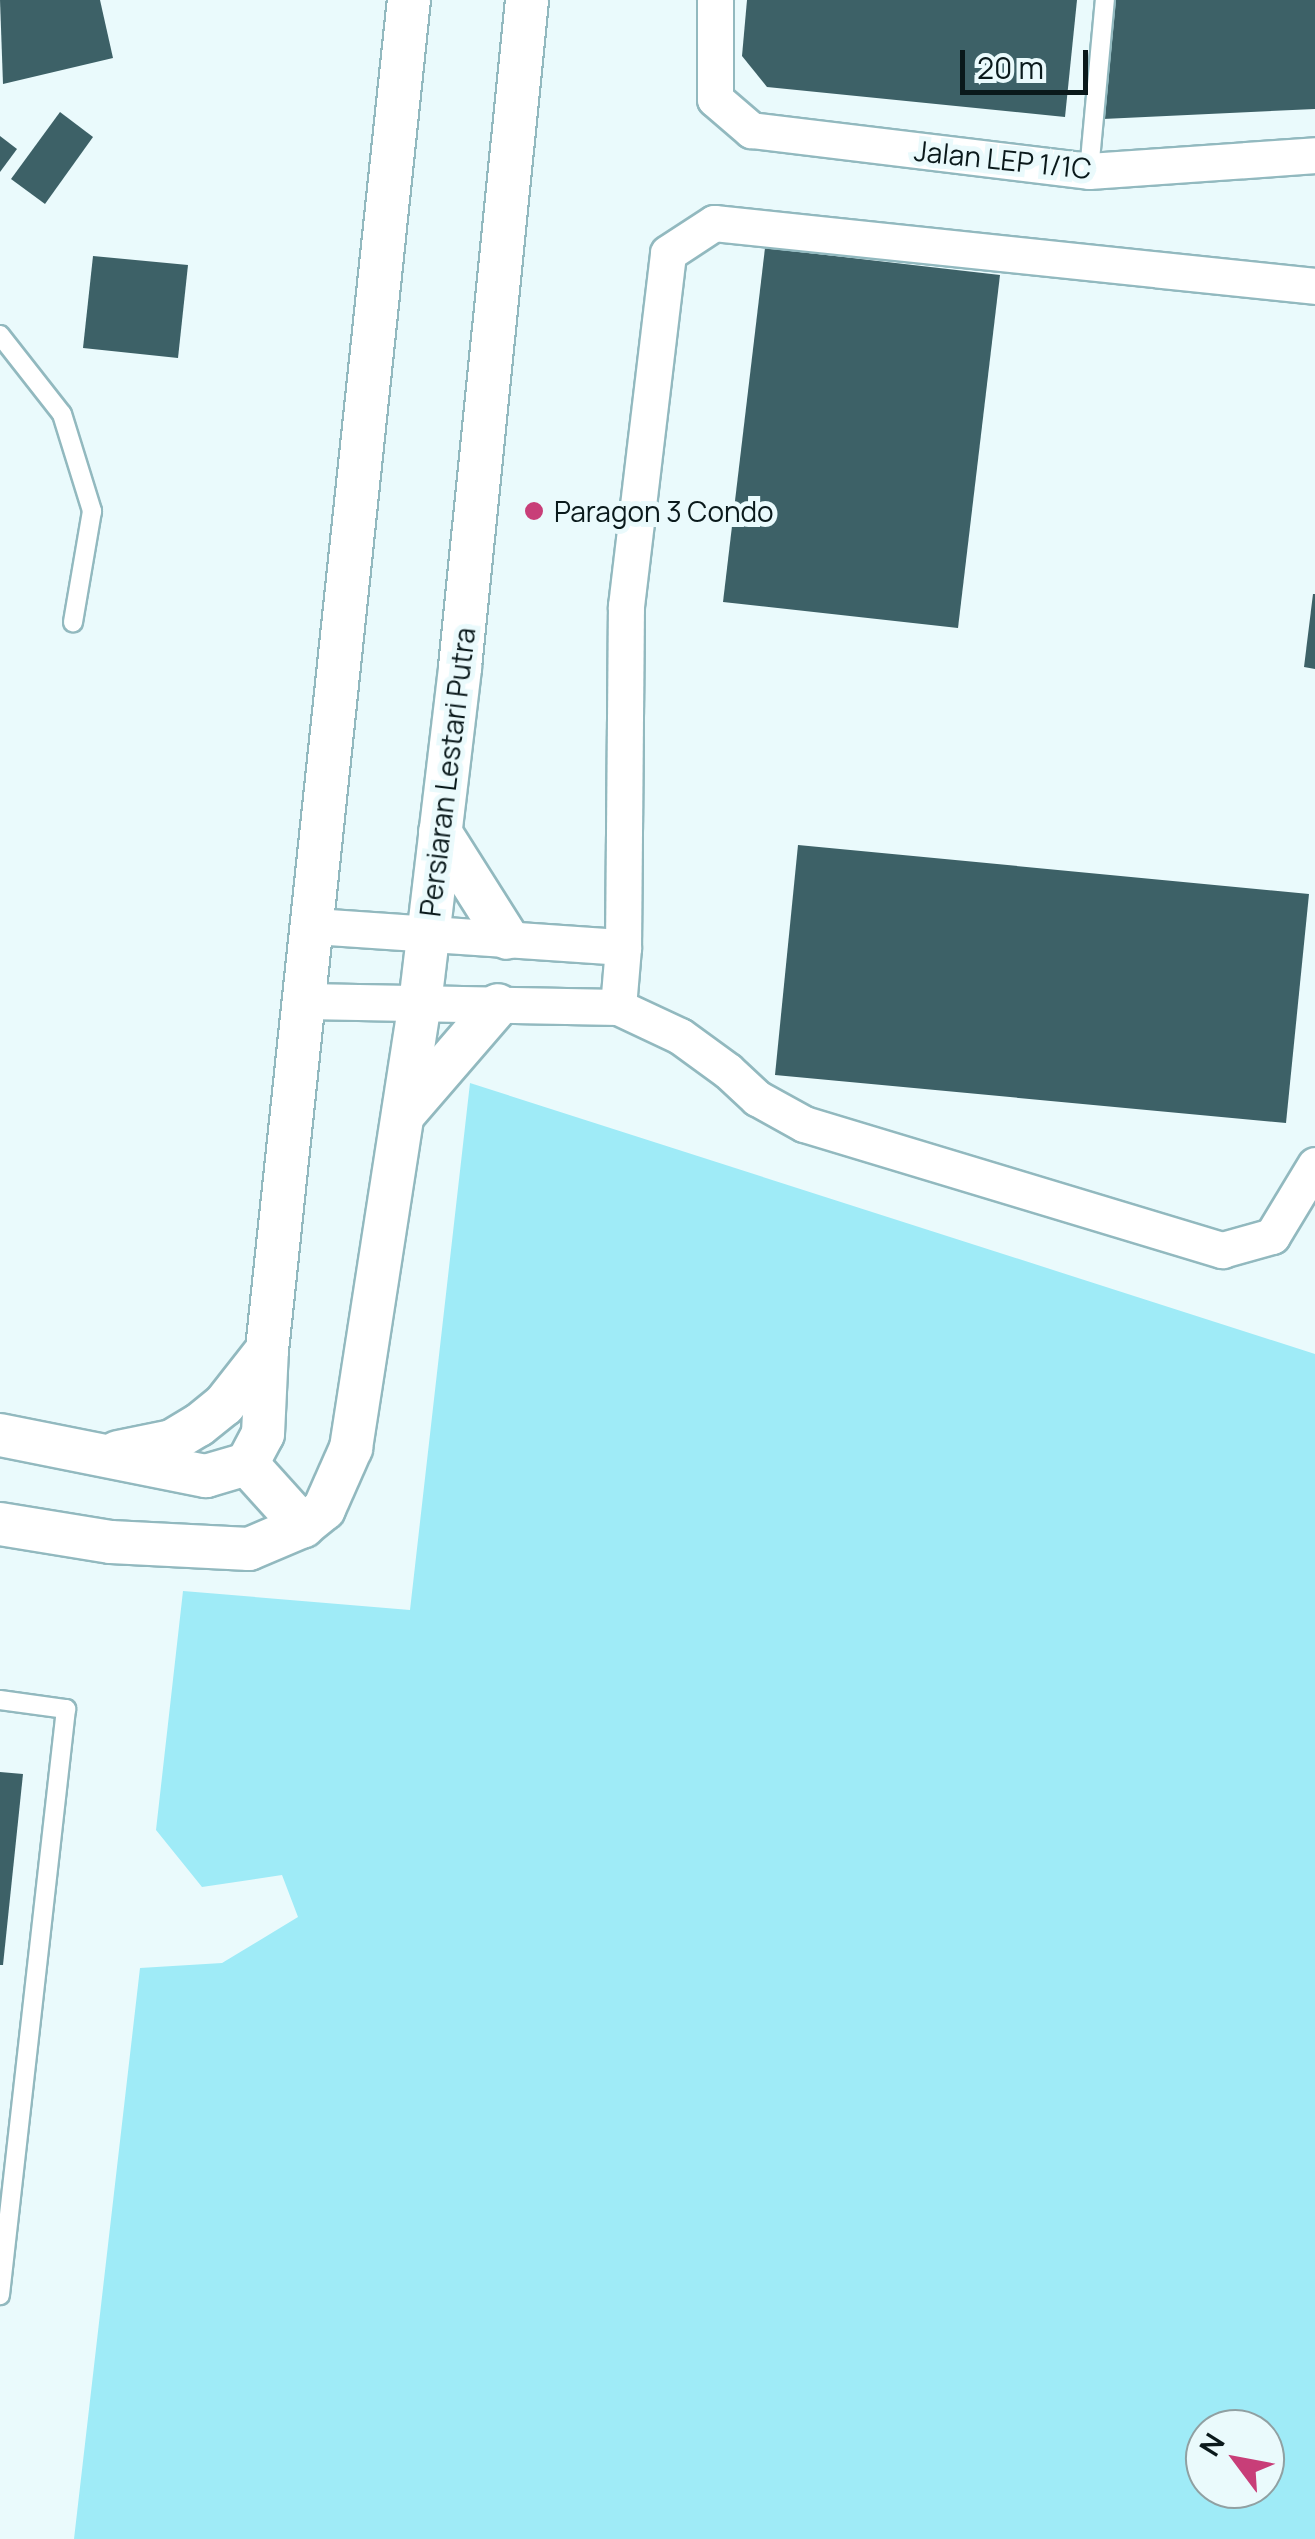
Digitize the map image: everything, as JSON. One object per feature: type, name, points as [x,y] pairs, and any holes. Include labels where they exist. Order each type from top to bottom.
[{"type":"street","points":[[0,1435],[206,1476],[248,1464],[263,1434],[267,1350],[408,0]]},
{"type":"street","name":"Persiaran Lestari Putra","points":[[303,1526],[334,1494],[351,1448],[404,1116],[440,832],[527,0]]},
{"type":"street","name":"Jalan LEP 1/1C","points":[[715,0],[715,99],[751,130],[1089,171],[1315,155]]},
{"type":"street","points":[[618,1007],[623,947],[626,606],[668,253],[714,224],[1315,286]]},
{"type":"street","points":[[440,832],[508,938]]},
{"type":"street","points":[[314,926],[623,947]]},
{"type":"street","points":[[306,1001],[618,1007],[670,1030],[728,1070],[757,1098],[804,1124],[1222,1250],[1272,1236],[1315,1166]]},
{"type":"street","points":[[404,1116],[498,1005]]},
{"type":"street","points":[[98,1456],[172,1441],[200,1425],[224,1405],[267,1350]]},
{"type":"street","points":[[0,1524],[110,1542],[248,1549],[303,1526],[248,1464]]},
{"type":"lane","points":[[1089,171],[1105,0]]},
{"type":"lane","points":[[0,335],[62,414],[92,512],[73,622]]},
{"type":"lane","points":[[0,1700],[66,1708],[0,2292]]},
{"type":"shaded area","points":[[470,1083],[1315,1354],[1315,2539],[74,2539],[140,1968],[222,1963],[298,1917],[282,1875],[202,1887],[156,1830],[183,1591],[410,1610]]},
{"type":"building","points":[[0,0],[100,0],[113,58],[3,84]]},
{"type":"building","points":[[747,0],[1077,0],[1065,117],[767,87],[742,56]]},
{"type":"building","points":[[1115,0],[1315,0],[1315,109],[1103,119]]},
{"type":"building","points":[[60,112],[93,137],[45,204],[11,179]]},
{"type":"building","points":[[0,136],[17,149],[0,172]]},
{"type":"building","points":[[765,248],[1000,275],[958,628],[723,602]]},
{"type":"building","points":[[93,256],[188,265],[178,358],[83,348]]},
{"type":"building","points":[[1315,594],[1315,669],[1304,667]]},
{"type":"building","points":[[798,845],[1309,894],[1286,1123],[775,1075]]},
{"type":"building","points":[[0,1772],[23,1774],[3,1965],[0,1965]]},
{"type":"place","name":"Paragon 3 Condo","points":[[534,511]]}]
